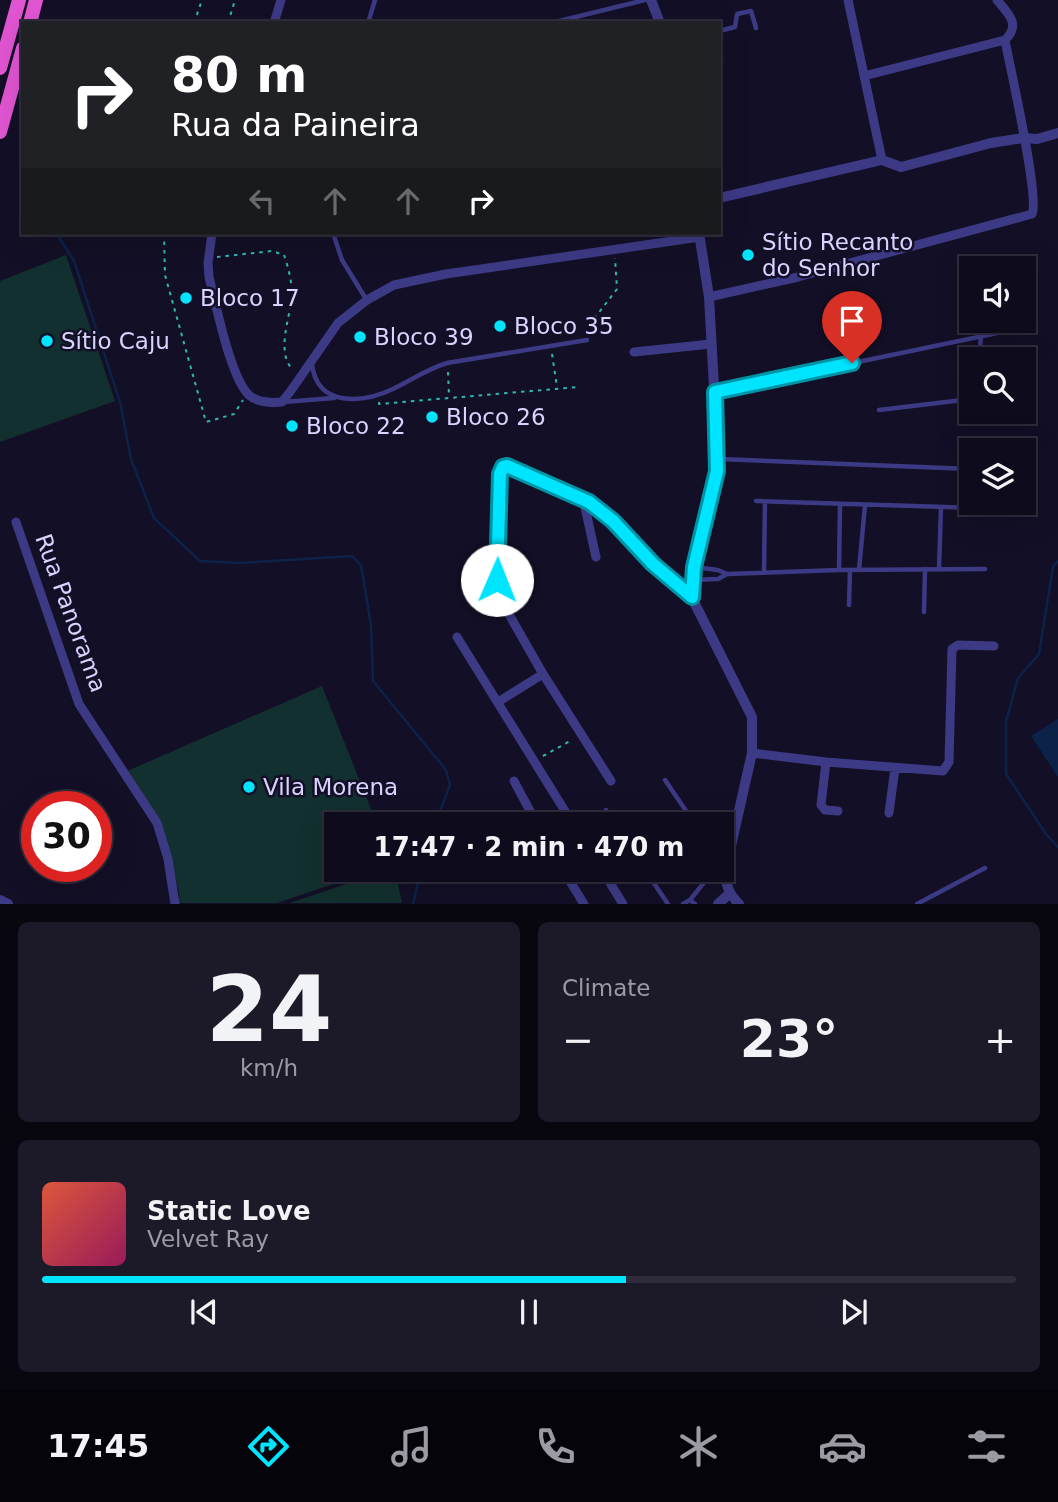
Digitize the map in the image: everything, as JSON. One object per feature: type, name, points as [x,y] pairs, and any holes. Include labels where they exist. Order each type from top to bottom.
[{"type":"highway","points":[[0,68],[19,0]]},
{"type":"highway","points":[[31,21],[36,0]]},
{"type":"highway","points":[[0,132],[21,55]]},
{"type":"street","points":[[275,21],[281,0]]},
{"type":"street","points":[[651,0],[659,21]]},
{"type":"street","points":[[848,0],[882,160]]},
{"type":"street","points":[[864,76],[1005,40],[1012,32],[1014,23],[998,0]]},
{"type":"street","points":[[709,297],[798,278],[1030,216],[1035,209],[1005,40]]},
{"type":"street","points":[[721,198],[882,160],[901,167],[991,143],[1023,138],[1037,139],[1058,133]]},
{"type":"street","points":[[212,235],[209,277],[237,380],[249,395],[265,402],[282,402],[338,323],[367,300],[394,285],[699,235],[719,391],[718,459],[694,567],[692,597]]},
{"type":"street","points":[[634,352],[711,344]]},
{"type":"street","points":[[611,781],[543,674],[502,602],[498,589],[500,474],[503,467],[512,467],[583,498],[613,521],[653,564],[692,597],[747,704],[753,731],[752,753],[726,868],[725,881],[729,894],[739,904]]},
{"type":"street","points":[[583,498],[596,557]]},
{"type":"street","name":"Rua Panorama","points":[[16,522],[79,704],[157,823],[168,859],[175,904]]},
{"type":"street","points":[[457,636],[566,812]]},
{"type":"street","points":[[752,753],[939,772],[947,767],[952,649],[958,645],[995,646]]},
{"type":"street","points":[[498,702],[543,674]]},
{"type":"street","points":[[827,762],[821,805],[825,810],[838,811]]},
{"type":"street","points":[[889,813],[895,768]]},
{"type":"street","points":[[514,781],[531,812]]},
{"type":"street","points":[[571,882],[584,904]]},
{"type":"street","points":[[609,882],[623,904]]},
{"type":"street","points":[[718,904],[729,894]]},
{"type":"street","points":[[0,900],[8,904]]},
{"type":"lane","points":[[369,21],[375,0]]},
{"type":"lane","points":[[559,21],[645,0]]},
{"type":"lane","points":[[721,30],[735,27],[737,14],[747,10],[751,11],[756,27]]},
{"type":"lane","points":[[334,235],[342,260],[367,300]]},
{"type":"lane","points":[[719,391],[996,333]]},
{"type":"lane","points":[[980,347],[981,336]]},
{"type":"lane","points":[[282,402],[360,398],[379,394],[447,363],[587,341]]},
{"type":"lane","points":[[311,360],[316,381],[336,398]]},
{"type":"lane","points":[[879,410],[959,400]]},
{"type":"lane","points":[[718,459],[959,469]]},
{"type":"lane","points":[[756,502],[959,508]]},
{"type":"lane","points":[[764,572],[765,502]]},
{"type":"lane","points":[[839,570],[840,504]]},
{"type":"lane","points":[[859,570],[865,505]]},
{"type":"lane","points":[[939,569],[941,507]]},
{"type":"lane","points":[[694,567],[727,574]]},
{"type":"lane","points":[[925,569],[925,612]]},
{"type":"lane","points":[[692,580],[764,572],[985,569]]},
{"type":"lane","points":[[849,605],[850,570]]},
{"type":"lane","points":[[665,780],[687,812]]},
{"type":"lane","points":[[918,904],[985,868]]},
{"type":"lane","points":[[653,882],[668,904]]},
{"type":"lane","points":[[683,904],[693,902],[706,882]]},
{"type":"path","points":[[195,21],[202,0]]},
{"type":"path","points":[[229,21],[235,0]]},
{"type":"path","points":[[164,235],[166,275],[206,422],[234,414],[249,395]]},
{"type":"path","points":[[587,341],[587,328],[618,286],[614,250]]},
{"type":"path","points":[[209,257],[272,251],[284,255],[292,293],[287,323],[287,365],[300,378]]},
{"type":"path","points":[[551,346],[558,389]]},
{"type":"path","points":[[447,363],[449,398]]},
{"type":"path","points":[[379,404],[578,387]]},
{"type":"path","points":[[534,761],[582,734]]},
{"type":"green space","name":"Sítio Caju","points":[[66,255],[115,401],[0,442],[0,281]]},
{"type":"green space","name":"Vila Morena","points":[[322,686],[372,812],[324,812],[324,882],[339,882],[277,903],[179,903],[179,892],[164,833],[125,772]]},
{"type":"green space","points":[[352,882],[398,882],[402,903],[290,903]]},
{"type":"water","points":[[1058,719],[1058,777],[1031,736]]},
{"type":"waterway","points":[[57,235],[74,261],[120,402],[131,459],[154,518],[200,561],[240,563],[352,556],[361,565],[371,625],[373,681],[446,770],[450,785],[440,812]]},
{"type":"waterway","points":[[1058,561],[1053,567],[1039,654],[1018,678],[1006,721],[1006,774],[1046,834],[1058,847]]},
{"type":"waterway","points":[[413,904],[418,882]]},
{"type":"place","name":"Sítio Recanto do Senhor","points":[[748,255]]},
{"type":"place","name":"Bloco 17","points":[[186,298]]},
{"type":"place","name":"Bloco 35","points":[[500,326]]},
{"type":"place","name":"Bloco 39","points":[[360,337]]},
{"type":"place","name":"Sítio Caju","points":[[47,341]]},
{"type":"place","name":"Bloco 26","points":[[432,417]]},
{"type":"place","name":"Bloco 22","points":[[292,426]]},
{"type":"place","name":"Vila Morena","points":[[249,787]]},
{"type":"route","points":[[497,580],[500,474],[503,467],[507,466],[583,498],[598,508],[653,564],[692,597],[694,567],[717,471],[715,392],[852,363]]}]
